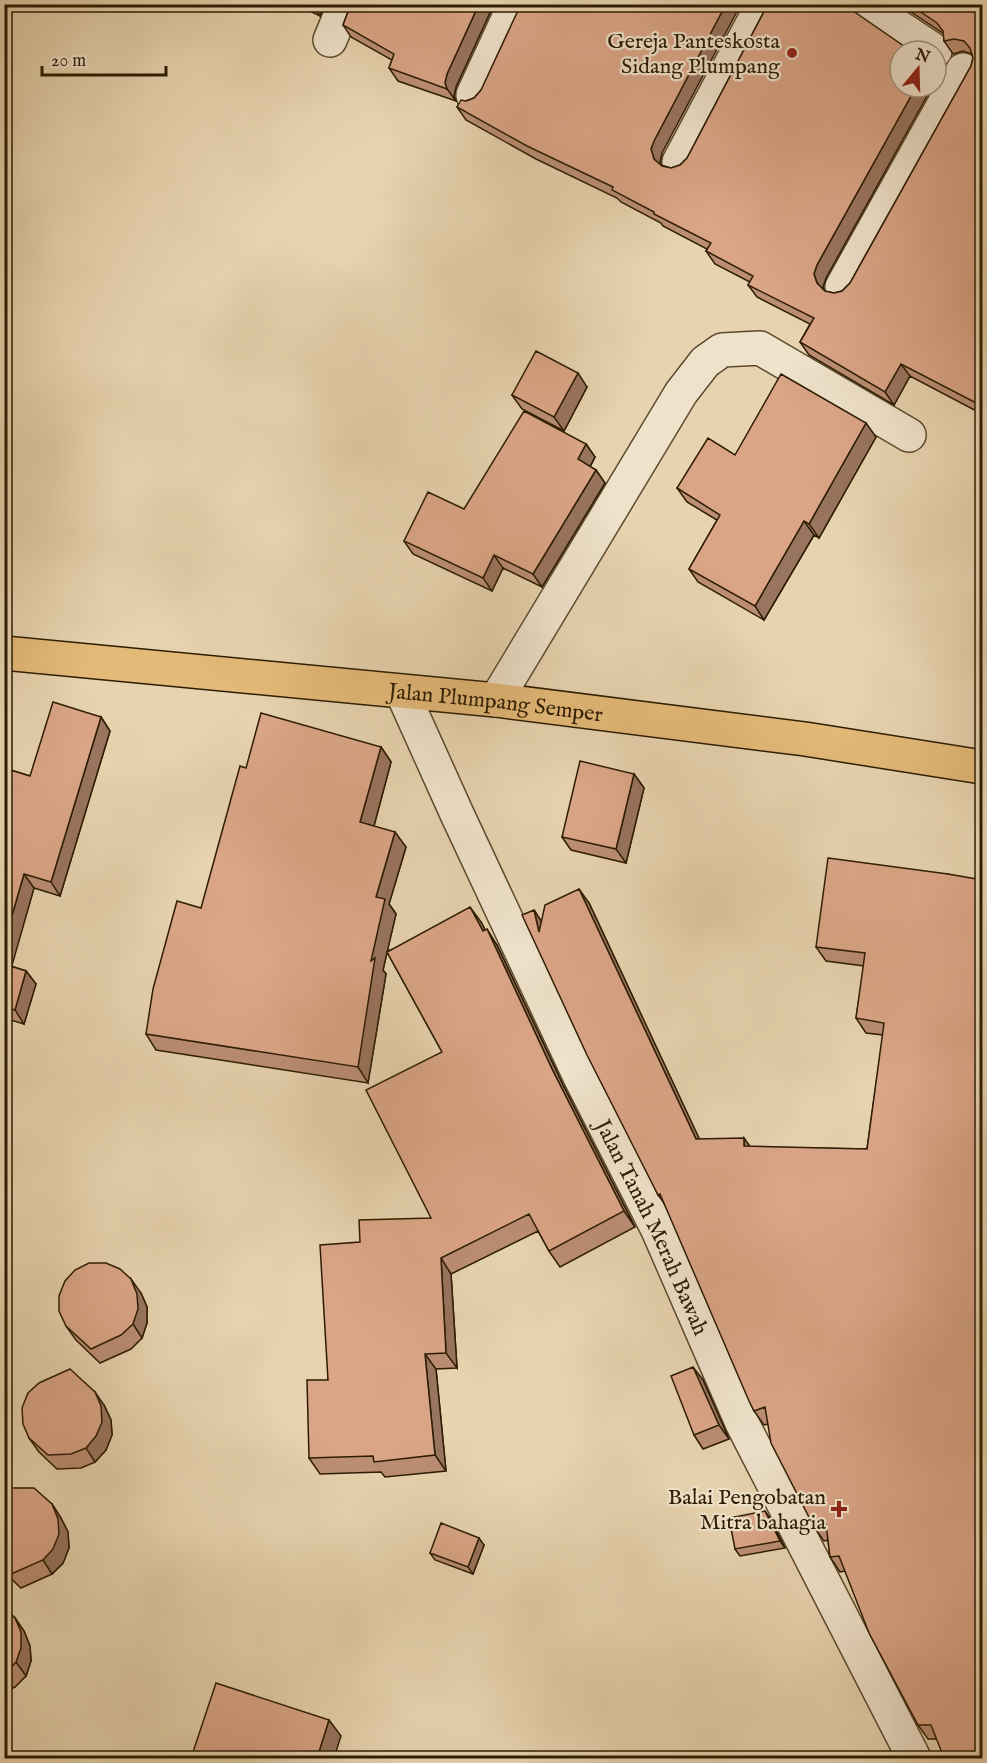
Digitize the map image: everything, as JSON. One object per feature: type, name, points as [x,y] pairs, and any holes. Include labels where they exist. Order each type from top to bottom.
[{"type":"main road","name":"Jalan Plumpang Semper","points":[[4,653],[496,700],[805,739],[982,767]]},
{"type":"street","points":[[330,40],[345,4]]},
{"type":"street","points":[[473,95],[515,4]]},
{"type":"street","points":[[680,162],[764,4]]},
{"type":"street","points":[[864,4],[917,39]]},
{"type":"street","points":[[842,287],[973,75],[948,59]]},
{"type":"street","points":[[496,700],[681,393],[705,362],[722,350],[760,348],[909,435]]},
{"type":"street","name":"Jalan Tanah Merah Bawah","points":[[402,692],[580,1077],[658,1230],[741,1423],[914,1758]]},
{"type":"building","points":[[351,4],[479,4],[447,74],[445,83],[447,89],[389,68],[394,54],[343,25]]},
{"type":"building","points":[[521,4],[726,4],[651,149],[654,159],[662,166],[671,168],[680,165],[687,158],[768,4],[843,4],[894,39],[888,39],[888,99],[909,99],[817,265],[814,274],[817,283],[825,291],[834,293],[842,291],[850,283],[971,66],[973,58],[970,48],[964,41],[944,39],[943,31],[937,23],[909,4],[982,4],[982,61],[977,71],[982,74],[982,406],[901,364],[885,392],[800,342],[814,318],[748,285],[753,276],[706,251],[711,243],[612,190],[613,187],[527,146],[457,107],[461,100],[474,98],[481,90]]},
{"type":"building","points":[[536,351],[578,373],[554,417],[512,395]]},
{"type":"building","points":[[781,374],[866,423],[809,524],[804,521],[755,606],[689,569],[720,515],[677,488],[708,438],[735,455]]},
{"type":"building","points":[[524,411],[586,444],[578,459],[596,470],[533,574],[494,555],[483,578],[404,541],[428,492],[464,509]]},
{"type":"building","points":[[53,702],[101,717],[51,882],[24,874],[4,943],[4,768],[30,776]]},
{"type":"building","points":[[261,713],[381,747],[360,822],[395,832],[376,897],[385,899],[371,961],[375,958],[358,1067],[146,1034],[153,989],[177,901],[201,908],[240,766],[246,768]]},
{"type":"building","points":[[580,761],[634,774],[616,849],[562,837]]},
{"type":"building","points":[[828,858],[982,880],[982,1758],[944,1758],[931,1725],[918,1725],[869,1633],[839,1556],[830,1557],[826,1524],[814,1527],[771,1443],[765,1407],[754,1411],[749,1401],[660,1194],[658,1195],[587,1055],[522,915],[534,910],[539,932],[545,905],[579,889],[696,1139],[744,1138],[744,1146],[867,1149],[884,1023],[856,1018],[865,953],[816,947]]},
{"type":"building","points":[[470,907],[483,931],[487,929],[552,1069],[624,1211],[549,1251],[529,1214],[441,1258],[446,1353],[425,1354],[435,1455],[374,1462],[373,1456],[309,1458],[307,1380],[328,1380],[320,1245],[360,1242],[359,1220],[431,1218],[366,1090],[442,1052],[387,952]]},
{"type":"building","points":[[4,964],[26,971],[15,1010],[4,1007]]},
{"type":"building","points":[[89,1263],[106,1263],[120,1269],[131,1279],[137,1294],[138,1309],[133,1324],[121,1335],[91,1349],[66,1326],[59,1311],[59,1296],[65,1281],[75,1270]]},
{"type":"building","points":[[693,1367],[719,1425],[694,1435],[671,1376]]},
{"type":"building","points":[[70,1369],[95,1392],[101,1406],[102,1422],[96,1436],[86,1448],[71,1454],[48,1455],[29,1438],[23,1424],[22,1408],[28,1393],[39,1383]]},
{"type":"building","points":[[10,1488],[34,1488],[52,1504],[58,1519],[59,1534],[53,1549],[43,1560],[11,1574],[4,1568],[4,1491]]},
{"type":"building","points":[[765,1511],[780,1541],[735,1549],[729,1518]]},
{"type":"building","points":[[441,1523],[479,1538],[468,1567],[430,1553]]},
{"type":"building","points":[[4,1608],[15,1618],[21,1632],[21,1648],[16,1662],[4,1674]]},
{"type":"building","points":[[216,1683],[329,1720],[317,1758],[191,1758]]},
{"type":"place","name":"Gereja Panteskosta Sidang Plumpang","points":[[792,53]]},
{"type":"place","name":"Balai Pengobatan Mitra bahagia","points":[[839,1509]]}]
